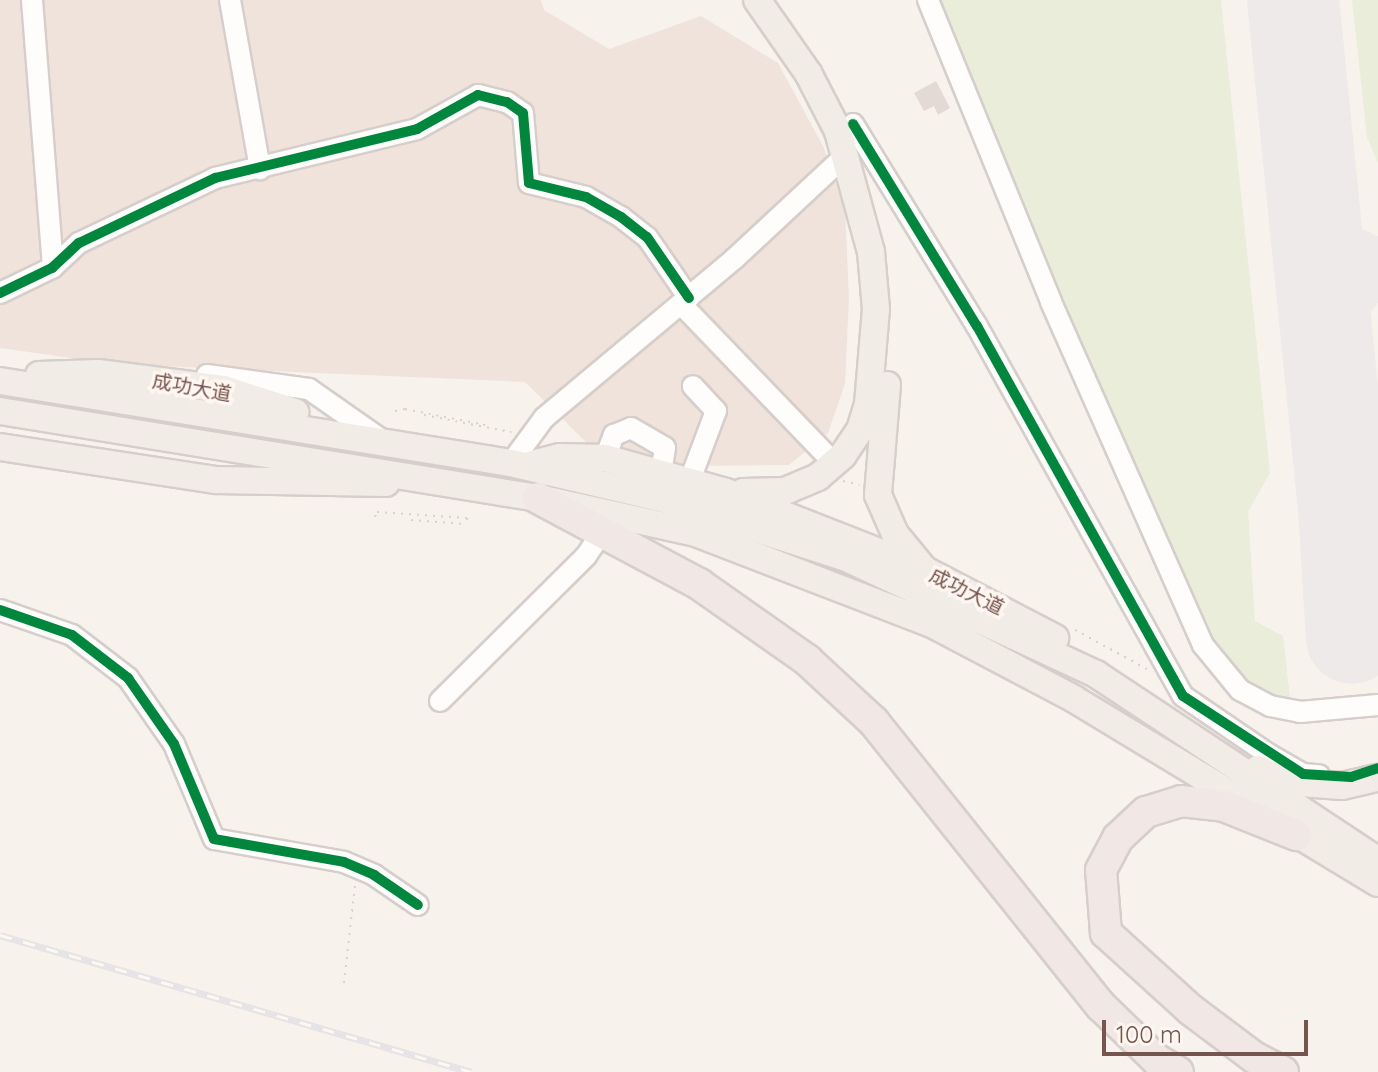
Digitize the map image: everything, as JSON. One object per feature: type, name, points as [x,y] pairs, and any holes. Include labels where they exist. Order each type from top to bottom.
[{"type":"highway","points":[[538,498],[699,584],[807,660],[874,722],[1101,1006],[1157,1060],[1178,1072]]},
{"type":"highway","points":[[1283,1072],[1255,1058],[1191,1010],[1106,933],[1101,870],[1118,838],[1146,812],[1181,801],[1224,806],[1296,835]]},
{"type":"main road","points":[[726,492],[785,491],[835,471],[860,430],[875,337],[871,252],[846,155],[808,73],[757,0]]},
{"type":"main road","points":[[778,0],[822,65],[853,124],[884,234],[892,308],[878,489],[895,534],[925,570]]},
{"type":"main road","name":"成功大道","points":[[0,380],[98,373],[223,389],[379,438]]},
{"type":"main road","points":[[0,380],[379,438],[518,464],[664,499],[844,557],[1096,674],[1192,741],[1378,861]]},
{"type":"main road","points":[[0,411],[538,498],[696,533],[932,624],[1074,699],[1378,883]]},
{"type":"main road","points":[[0,447],[238,482],[341,486],[432,480]]},
{"type":"main road","name":"成功大道","points":[[518,464],[560,457],[605,458],[726,492],[925,570],[1111,668],[1192,741],[1287,782],[1342,786],[1378,778]]},
{"type":"street","points":[[32,0],[53,267]]},
{"type":"street","points":[[230,0],[260,169]]},
{"type":"street","points":[[928,0],[1051,302],[1203,645],[1240,690],[1270,706],[1300,712],[1378,705]]},
{"type":"street","points":[[0,293],[53,267],[79,243],[129,216],[215,178],[417,129],[478,95],[507,102],[526,119],[529,183],[586,197],[621,217],[647,237],[685,301],[835,471]]},
{"type":"street","points":[[853,124],[977,326],[1183,696],[1303,774],[1351,777],[1378,768]]},
{"type":"street","points":[[518,464],[544,418],[685,301],[846,155]]},
{"type":"street","points":[[690,480],[716,411],[693,386]]},
{"type":"street","points":[[605,458],[614,435],[631,428],[665,448],[661,472]]},
{"type":"street","points":[[440,701],[586,556],[601,534]]},
{"type":"street","points":[[0,610],[72,635],[128,678],[174,744],[214,839],[312,853],[360,868],[418,905]]},
{"type":"path","points":[[395,411],[485,421],[485,426],[424,415]]},
{"type":"path","points":[[835,471],[878,489]]},
{"type":"path","points":[[375,517],[377,512],[467,518],[467,524],[411,520]]},
{"type":"path","points":[[1072,628],[1149,670]]},
{"type":"path","points":[[344,983],[360,868]]},
{"type":"shaded area","points":[[0,0],[541,0],[544,10],[609,49],[701,16],[778,63],[824,148],[845,211],[849,298],[845,384],[828,433],[789,465],[692,466],[587,443],[525,382],[114,364],[0,348]]},
{"type":"green space","points":[[934,0],[1221,0],[1270,473],[1248,512],[1255,621],[1283,636],[1291,707],[1244,687],[1193,618]]},
{"type":"green space","points":[[1352,0],[1378,0],[1378,163],[1367,137]]},
{"type":"building","points":[[936,81],[950,108],[938,115],[934,106],[924,111],[914,93]]},
{"type":"taxiway","points":[[1305,94],[1315,186],[1323,211],[1348,242],[1378,256]]},
{"type":"taxiway","points":[[1378,273],[1346,315],[1333,359],[1344,508],[1350,531],[1378,568]]},
{"type":"runway","points":[[1293,0],[1344,508],[1352,638]]},
{"type":"railway","points":[[0,935],[471,1072]]},
{"type":"cycle path","points":[[0,293],[52,268],[79,243],[215,178],[417,129],[478,95],[507,102],[523,113],[529,183],[586,197],[621,217],[647,237],[689,298]]},
{"type":"cycle path","points":[[853,124],[977,326],[1183,696],[1303,774],[1351,777],[1378,768]]},
{"type":"cycle path","points":[[0,610],[72,635],[128,678],[174,744],[214,839],[344,862],[374,875],[418,905]]}]
